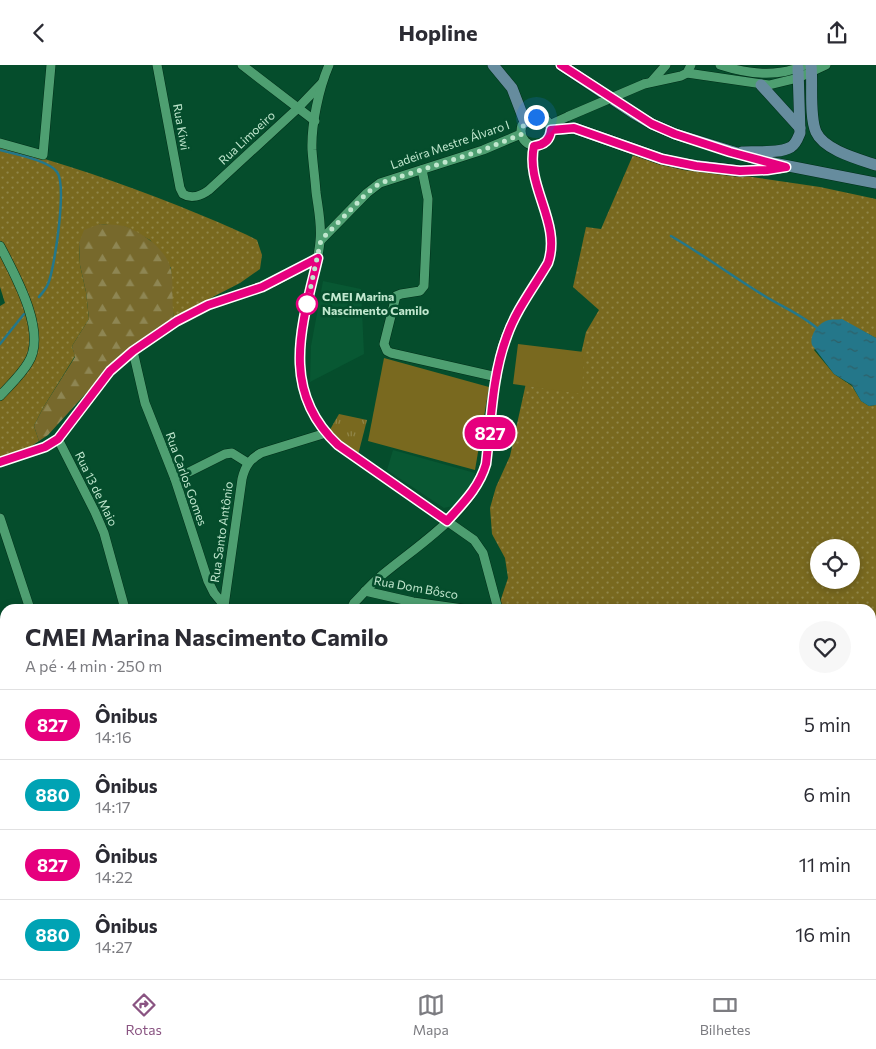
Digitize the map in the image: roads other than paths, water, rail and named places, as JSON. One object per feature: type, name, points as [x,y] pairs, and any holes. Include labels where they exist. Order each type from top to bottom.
[{"type":"main road","points":[[493,65],[512,88],[525,122]]},
{"type":"main road","points":[[562,65],[652,124],[675,134],[730,152],[786,167],[876,183]]},
{"type":"main road","points":[[730,152],[781,150],[792,147],[800,133],[805,70]]},
{"type":"main road","points":[[805,70],[813,122],[821,140],[829,147],[876,165]]},
{"type":"main road","points":[[761,85],[800,128]]},
{"type":"main road","points":[[550,127],[574,128],[662,159],[707,168],[740,171],[786,167]]},
{"type":"street","points":[[0,143],[43,155],[51,65]]},
{"type":"street","name":"Rua Kiwi","points":[[157,65],[180,188],[183,194]]},
{"type":"street","points":[[242,65],[315,121]]},
{"type":"street","points":[[329,65],[321,84],[312,149],[321,240],[307,303],[299,357],[303,389],[310,410],[326,433],[338,445],[474,540],[483,553],[497,604]]},
{"type":"street","points":[[648,83],[667,65],[672,74],[686,71],[761,85],[776,84],[805,70]]},
{"type":"street","points":[[720,65],[761,74],[805,70],[826,65]]},
{"type":"street","points":[[550,127],[569,115],[648,83],[686,71]]},
{"type":"street","name":"Rua Limoeiro","points":[[183,194],[198,196],[206,192],[297,109],[321,84]]},
{"type":"street","points":[[539,117],[544,119],[550,127],[548,141],[544,144],[534,146],[526,143],[522,134],[522,126],[531,118],[539,117]]},
{"type":"street","name":"Ladeira Mestre Álvaro I","points":[[321,240],[356,203],[380,183],[483,150],[522,134]]},
{"type":"street","points":[[355,604],[380,577],[447,521],[473,492],[483,475],[502,349],[510,328],[548,263],[551,254],[552,236],[532,164],[534,146]]},
{"type":"street","points":[[422,170],[428,199],[424,286],[420,291],[396,296],[384,344],[385,348],[391,353],[497,377]]},
{"type":"street","points":[[0,246],[23,297],[32,323],[34,344],[28,363],[0,396]]},
{"type":"street","points":[[0,462],[45,447],[58,439],[110,371],[133,351],[185,317],[208,305],[262,287],[318,258]]},
{"type":"street","name":"Rua Carlos Gomes","points":[[133,351],[145,403],[176,479],[208,581],[214,593],[223,604]]},
{"type":"street","points":[[176,479],[225,454],[232,453],[248,463],[253,457],[262,453],[326,433]]},
{"type":"street","name":"Rua 13 de Maio","points":[[58,439],[104,533],[125,604]]},
{"type":"street","name":"Rua Santo Antônio","points":[[226,604],[242,479],[248,463]]},
{"type":"street","points":[[0,518],[28,604]]},
{"type":"street","name":"Rua Dom Bôsco","points":[[365,591],[421,604]]},
{"type":"water","points":[[842,319],[876,338],[876,405],[869,406],[861,401],[852,385],[834,374],[812,345],[813,333],[818,326],[825,321]]},
{"type":"waterway","points":[[0,150],[46,164],[57,172],[60,180],[59,227],[54,261],[48,284],[39,297]]},
{"type":"waterway","points":[[671,236],[763,295],[799,315],[819,330]]},
{"type":"waterway","points":[[0,344],[24,314]]},
{"type":"place","name":"CMEI Marina Nascimento Camilo","points":[[307,304]]}]
